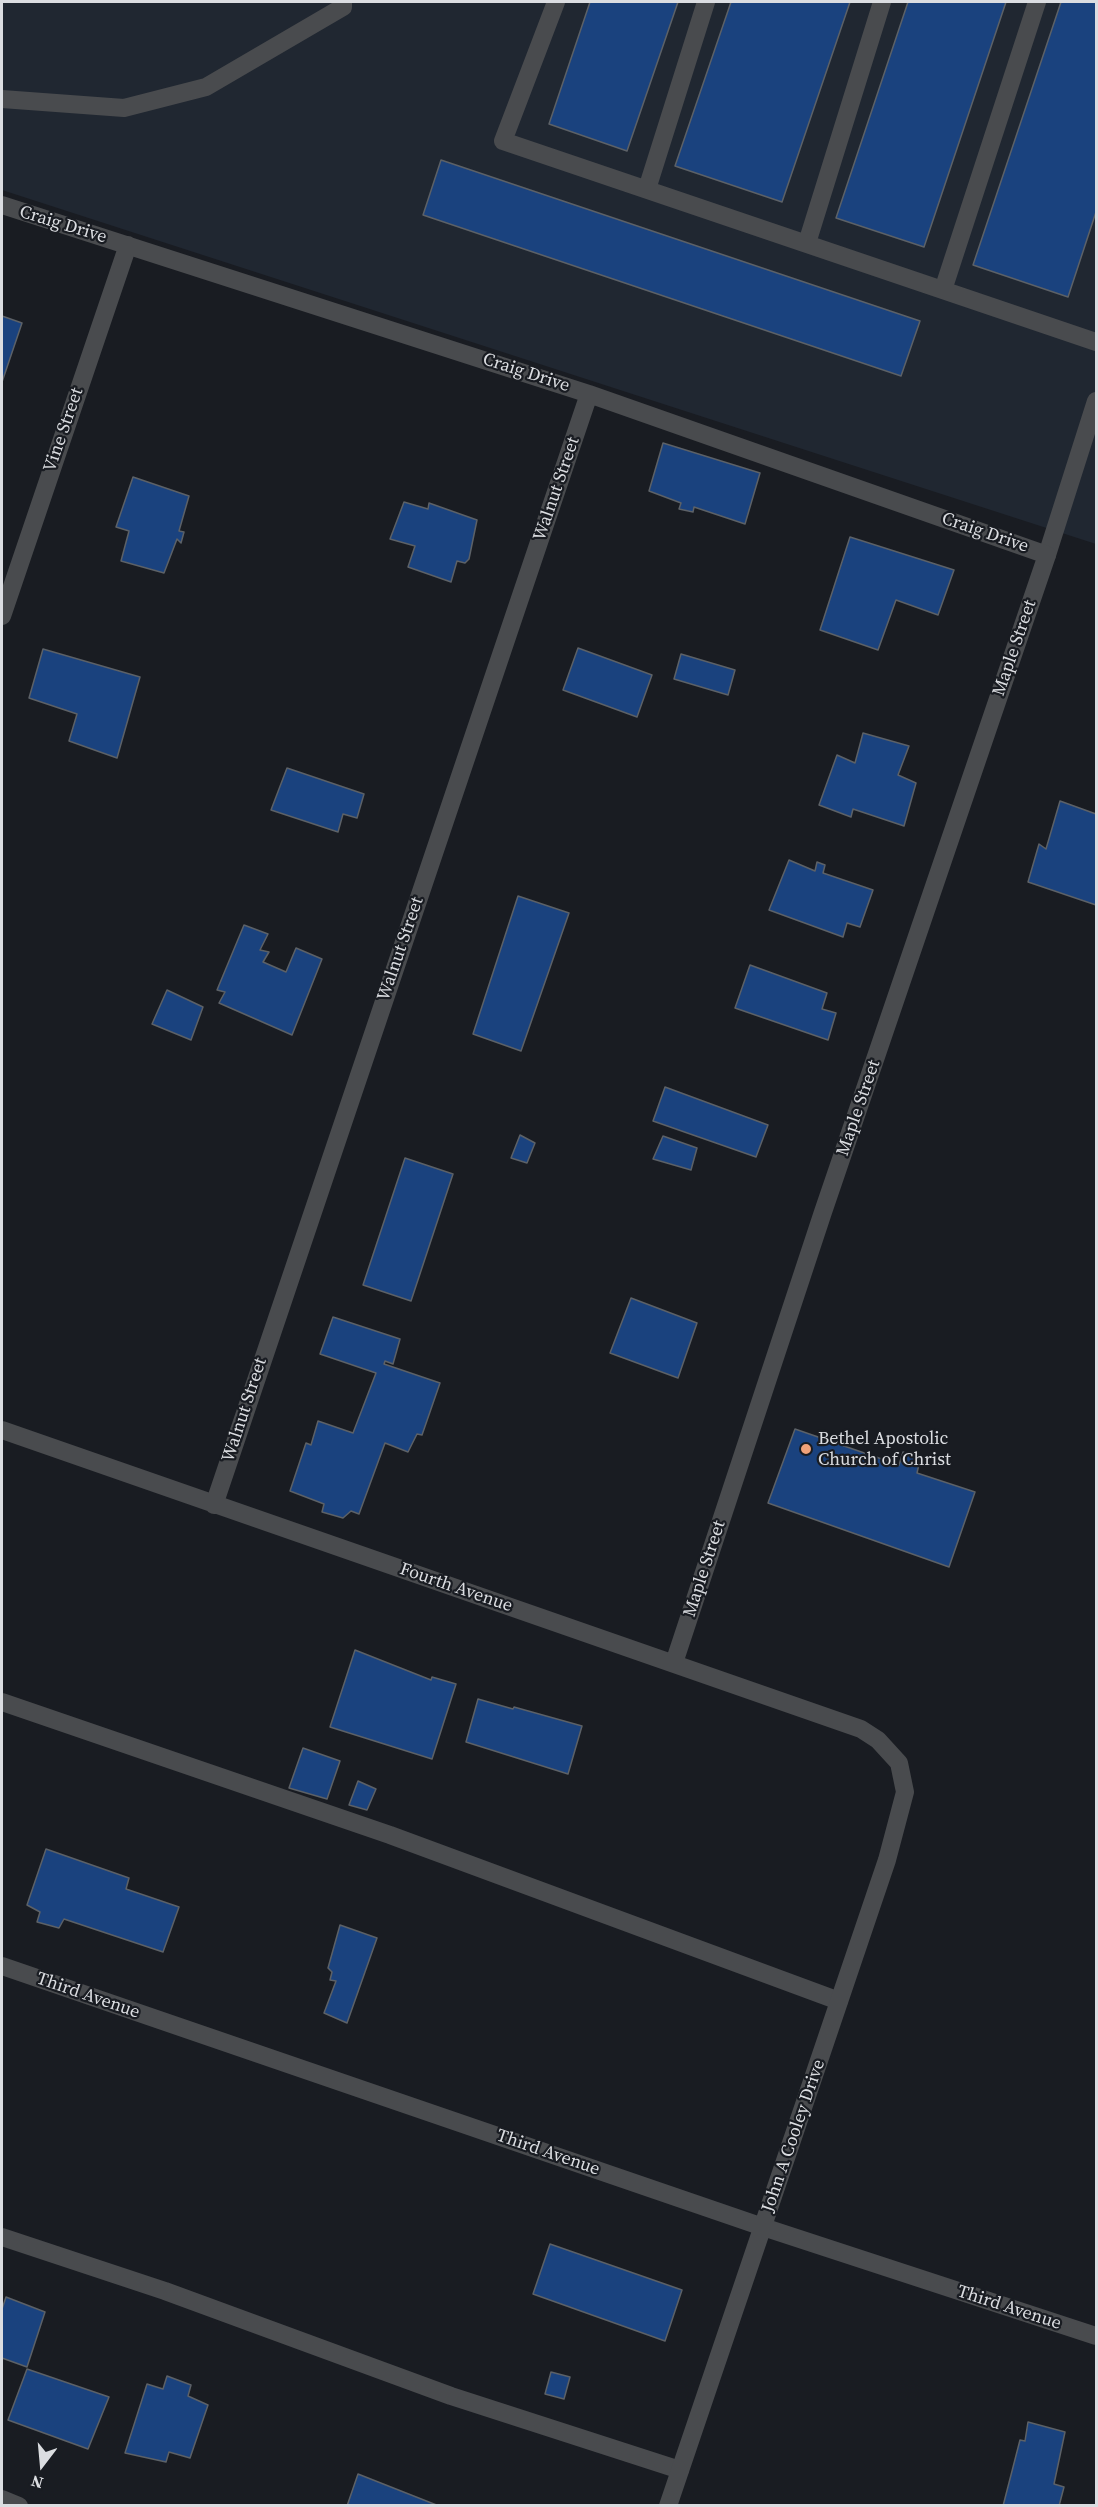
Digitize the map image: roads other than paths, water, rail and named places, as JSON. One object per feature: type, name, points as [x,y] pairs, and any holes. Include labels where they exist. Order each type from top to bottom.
[{"type":"street","points":[[2,99],[124,108],[206,87],[343,7],[344,2]]},
{"type":"street","points":[[556,2],[503,141],[1096,340]]},
{"type":"street","points":[[647,189],[706,2]]},
{"type":"street","points":[[807,243],[882,2]]},
{"type":"street","points":[[943,290],[1037,2]]},
{"type":"street","name":"Craig Drive","points":[[2,206],[589,394],[1047,555]]},
{"type":"street","name":"Vine Street","points":[[2,615],[128,245]]},
{"type":"street","name":"Walnut Street","points":[[214,1505],[589,394]]},
{"type":"street","name":"Maple Street","points":[[674,1663],[823,1212],[1047,555],[1096,401]]},
{"type":"street","name":"Fourth Avenue","points":[[2,1430],[861,1729],[878,1740],[899,1763]]},
{"type":"street","points":[[2,1702],[390,1835],[839,2001]]},
{"type":"street","name":"John A Cooley Drive","points":[[668,2505],[887,1860],[905,1792],[899,1763]]},
{"type":"street","name":"Third Avenue","points":[[2,1966],[763,2227],[1096,2336]]},
{"type":"street","points":[[2,2237],[165,2291],[452,2396],[680,2470]]},
{"type":"street","points":[[2,2499],[19,2505]]},
{"type":"place","name":"Bethel Apostolic Church of Christ","points":[[806,1449]]}]
